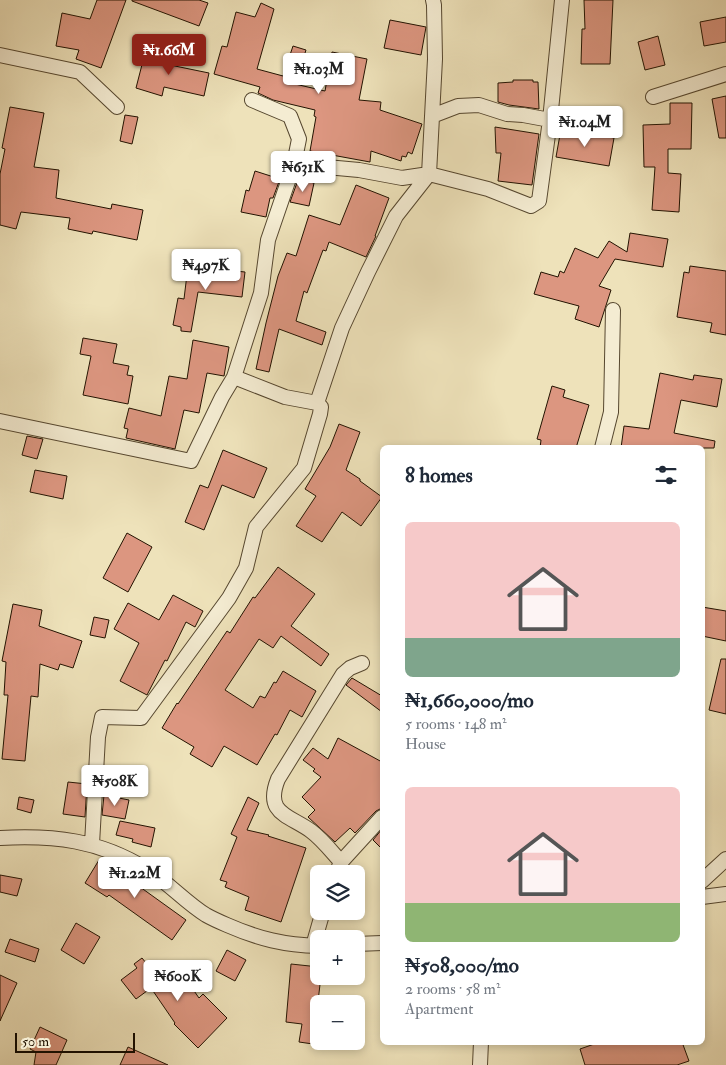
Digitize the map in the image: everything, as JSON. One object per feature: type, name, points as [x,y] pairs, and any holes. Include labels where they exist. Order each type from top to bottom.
[{"type":"street","points":[[317,403],[342,328],[368,272],[396,216],[429,174],[435,60],[433,0]]},
{"type":"street","points":[[294,164],[359,170],[402,178],[429,174],[488,189],[531,206],[539,201],[550,120],[562,0]]},
{"type":"street","points":[[0,55],[80,72],[117,107]]},
{"type":"street","points":[[653,97],[726,74]]},
{"type":"street","points":[[0,421],[190,461],[234,377],[260,293],[268,240],[294,164],[299,139],[290,116],[252,100]]},
{"type":"street","points":[[432,116],[458,106],[479,105],[507,114],[550,120]]},
{"type":"street","points":[[603,445],[611,412],[613,310]]},
{"type":"street","points":[[92,844],[98,737],[102,717],[141,718],[229,598],[246,568],[256,527],[304,468],[321,407],[317,403],[285,397],[234,377]]},
{"type":"street","points":[[336,865],[312,831],[282,815],[276,806],[274,788],[278,778],[343,674],[350,668],[362,663]]},
{"type":"street","points":[[341,865],[380,819]]},
{"type":"street","points":[[0,838],[27,836],[74,840],[92,844],[146,869],[207,916],[249,934],[287,944],[310,946]]},
{"type":"street","points":[[705,878],[726,859]]},
{"type":"street","points":[[705,897],[726,894]]},
{"type":"street","points":[[365,944],[380,943]]},
{"type":"street","points":[[480,1065],[481,1045]]},
{"type":"building","points":[[97,0],[126,0],[101,68],[76,59],[79,50],[56,46],[62,13],[90,19]]},
{"type":"building","points":[[132,0],[199,0],[208,3],[199,26]]},
{"type":"building","points":[[584,0],[613,0],[610,64],[581,64],[582,29],[585,29]]},
{"type":"building","points":[[261,3],[274,9],[257,69],[283,76],[293,46],[306,50],[295,84],[325,91],[332,52],[367,59],[359,100],[381,102],[380,110],[422,124],[412,154],[408,152],[406,157],[402,156],[401,161],[371,151],[370,162],[310,151],[316,117],[314,116],[315,110],[273,100],[258,93],[260,87],[214,74],[222,46],[227,47],[236,12],[255,17]]},
{"type":"building","points":[[726,17],[726,42],[704,46],[700,22]]},
{"type":"building","points":[[390,20],[426,27],[421,55],[384,48]]},
{"type":"building","points":[[658,36],[665,65],[645,70],[638,42]]},
{"type":"building","points":[[146,49],[172,56],[170,65],[209,73],[204,96],[164,87],[162,96],[136,88]]},
{"type":"building","points":[[513,80],[533,80],[533,82],[538,82],[539,109],[498,102],[498,83],[513,82]]},
{"type":"building","points":[[726,96],[726,138],[719,138],[712,99]]},
{"type":"building","points":[[670,103],[692,103],[691,149],[668,149],[668,173],[681,174],[679,212],[652,210],[655,167],[644,167],[643,125],[670,124]]},
{"type":"building","points":[[10,107],[44,113],[34,167],[59,170],[56,198],[111,209],[112,204],[143,210],[137,240],[93,231],[92,234],[68,229],[70,218],[21,212],[16,229],[0,225],[0,174],[5,149],[2,148]]},
{"type":"building","points":[[125,115],[138,117],[132,144],[120,141]]},
{"type":"building","points":[[495,127],[539,134],[532,185],[498,181],[501,153],[496,153]]},
{"type":"building","points":[[561,129],[614,138],[609,166],[556,157]]},
{"type":"building","points":[[255,171],[280,179],[273,198],[270,198],[266,217],[241,212],[246,190],[249,191]]},
{"type":"building","points":[[298,180],[314,183],[309,206],[290,202]]},
{"type":"building","points":[[356,185],[389,198],[376,236],[366,257],[329,242],[326,251],[323,250],[307,293],[304,291],[296,321],[326,332],[322,345],[279,329],[269,372],[256,369],[278,276],[287,253],[296,256],[309,215],[340,225]]},
{"type":"building","points":[[630,233],[668,239],[663,267],[615,259],[599,286],[611,290],[599,327],[575,319],[579,306],[534,294],[541,272],[558,277],[560,271],[564,273],[575,248],[598,258],[609,241],[627,252]]},
{"type":"building","points":[[188,266],[245,272],[242,297],[198,292],[191,332],[181,331],[181,327],[173,325],[178,298],[184,299]]},
{"type":"building","points":[[690,266],[726,271],[726,335],[710,332],[712,323],[677,317],[684,272],[689,273]]},
{"type":"building","points":[[83,338],[117,344],[113,363],[129,366],[127,375],[133,376],[128,404],[83,395],[91,356],[80,354]]},
{"type":"building","points":[[193,340],[229,347],[224,376],[207,373],[199,413],[184,410],[175,449],[126,438],[128,429],[124,428],[129,408],[161,416],[169,376],[187,379]]},
{"type":"building","points":[[660,373],[693,380],[694,375],[722,379],[717,407],[681,400],[674,433],[715,441],[714,448],[705,448],[705,445],[621,445],[624,426],[649,429]]},
{"type":"building","points":[[552,386],[565,390],[563,397],[589,405],[577,445],[540,445],[541,440],[537,439]]},
{"type":"building","points":[[339,424],[360,432],[346,470],[380,496],[380,500],[361,526],[342,512],[322,542],[296,526],[316,496],[305,489],[330,447]]},
{"type":"building","points":[[27,436],[43,439],[37,459],[22,455]]},
{"type":"building","points":[[223,450],[267,468],[254,498],[222,485],[204,530],[185,522],[200,485],[208,488]]},
{"type":"building","points":[[35,470],[67,476],[63,499],[30,492]]},
{"type":"building","points":[[127,533],[152,547],[128,592],[103,578]]},
{"type":"building","points":[[278,567],[315,594],[291,626],[329,654],[321,666],[281,636],[273,648],[259,639],[225,690],[253,708],[260,696],[265,698],[283,671],[316,691],[302,717],[290,710],[277,735],[275,734],[257,765],[224,746],[212,767],[190,754],[194,747],[162,728],[227,631],[230,633],[253,597],[255,598]]},
{"type":"building","points":[[173,595],[203,611],[195,627],[186,622],[167,661],[165,660],[147,695],[120,681],[139,643],[114,629],[128,603],[159,620]]},
{"type":"building","points":[[13,604],[42,610],[39,626],[82,641],[73,668],[60,664],[58,670],[40,664],[38,697],[31,696],[25,761],[2,759],[8,695],[4,695],[6,662],[2,661]]},
{"type":"building","points":[[705,608],[726,611],[726,641],[705,637]]},
{"type":"building","points":[[94,617],[109,620],[105,638],[90,635]]},
{"type":"building","points":[[721,659],[726,659],[726,714],[709,710]]},
{"type":"building","points":[[352,678],[380,695],[380,710],[346,685]]},
{"type":"building","points":[[338,738],[380,761],[380,809],[355,833],[350,828],[335,842],[308,817],[315,810],[302,797],[321,777],[313,771],[315,769],[303,760],[313,748],[328,759]]},
{"type":"building","points":[[68,782],[87,784],[85,817],[63,814]]},
{"type":"building","points":[[104,795],[129,800],[125,819],[102,815]]},
{"type":"building","points":[[19,797],[34,800],[31,813],[17,809]]},
{"type":"building","points":[[248,797],[259,803],[247,830],[269,835],[306,848],[281,922],[245,910],[249,897],[225,887],[227,882],[220,880],[237,837],[231,834]]},
{"type":"building","points":[[120,821],[155,828],[151,847],[132,842],[133,839],[116,835]]},
{"type":"building","points":[[380,831],[380,847],[373,840]]},
{"type":"building","points":[[99,860],[122,874],[186,920],[172,940],[109,895],[107,897],[85,883]]},
{"type":"building","points":[[0,875],[22,879],[17,896],[0,892]]},
{"type":"building","points":[[76,923],[100,937],[84,964],[61,950]]},
{"type":"building","points":[[10,939],[39,949],[35,962],[5,952]]},
{"type":"building","points":[[227,950],[246,960],[235,981],[216,971]]},
{"type":"building","points":[[142,958],[163,984],[181,972],[199,998],[203,994],[227,1018],[198,1048],[174,1024],[151,988],[136,999],[121,980],[137,968],[134,964]]},
{"type":"building","points":[[291,964],[310,966],[310,985],[320,985],[319,995],[310,995],[310,1044],[299,1042],[302,1024],[286,1022]]},
{"type":"building","points":[[0,975],[17,983],[0,1021]]},
{"type":"building","points":[[40,1027],[67,1040],[56,1065],[34,1065],[36,1052],[30,1049]]},
{"type":"building","points":[[591,1045],[683,1045],[689,1061],[677,1065],[585,1065],[580,1049]]},
{"type":"building","points":[[128,1047],[168,1065],[120,1065]]}]
